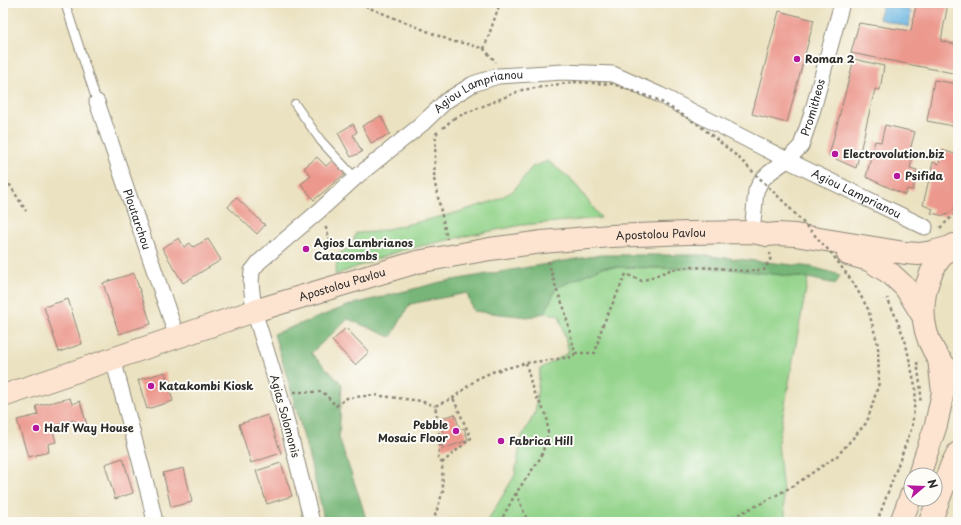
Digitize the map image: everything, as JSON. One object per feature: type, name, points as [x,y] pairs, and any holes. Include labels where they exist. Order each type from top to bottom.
[{"type":"main road","name":"Apostolou Pavlou","points":[[3,396],[254,311],[417,262],[490,249],[542,242],[611,236],[688,233],[795,235],[919,254],[932,252],[955,244]]},
{"type":"main road","points":[[759,234],[783,245],[848,254],[869,260],[891,274],[905,287],[923,316]]},
{"type":"main road","points":[[955,244],[941,258],[931,275],[924,294],[923,316],[928,339],[933,349],[948,370],[958,378]]},
{"type":"main road","points":[[922,467],[936,425],[943,392],[939,359]]},
{"type":"main road","points":[[930,522],[952,464],[958,453]]},
{"type":"main road","points":[[901,522],[907,507]]},
{"type":"street","name":"Promitheos","points":[[787,160],[801,146],[806,132],[842,3]]},
{"type":"street","name":"Agiou Lamprianou","points":[[254,311],[251,283],[252,271],[259,262],[355,178],[422,124],[446,101],[473,84],[498,76],[563,72],[613,74],[660,95],[787,160],[925,227]]},
{"type":"street","name":"Ploutarchou","points":[[97,102],[177,337]]},
{"type":"street","points":[[759,234],[756,191],[761,181],[787,160]]},
{"type":"street","name":"Agias Solomonis","points":[[254,311],[279,391],[312,522]]},
{"type":"street","points":[[113,359],[155,522]]},
{"type":"lane","points":[[65,3],[97,102]]},
{"type":"lane","points":[[295,104],[321,141],[355,178]]},
{"type":"path","points":[[360,3],[372,10],[454,42],[464,43],[484,49],[497,63]]},
{"type":"path","points":[[484,49],[500,3]]},
{"type":"path","points":[[450,256],[434,179],[436,134],[454,118],[522,90],[574,82],[613,84],[658,100],[698,125],[738,157],[788,206],[832,254],[854,284],[868,309],[878,345],[879,383],[867,422],[838,456],[793,486],[722,522]]},
{"type":"path","points":[[3,174],[26,212]]},
{"type":"path","points":[[324,244],[330,242],[325,224]]},
{"type":"path","points":[[575,353],[595,353],[602,327],[626,274],[642,281],[670,270],[689,267],[743,271],[764,270],[771,258],[759,234]]},
{"type":"path","points":[[542,242],[556,288],[564,308],[575,353]]},
{"type":"path","points":[[877,522],[912,427],[916,390],[906,340],[886,296]]},
{"type":"path","points":[[889,302],[894,306]]},
{"type":"path","points":[[279,391],[323,392],[336,406],[347,398],[374,395],[422,401],[435,406],[453,398],[477,379],[492,372],[526,363],[573,357],[575,353]]},
{"type":"path","points":[[916,358],[921,391],[919,406]]},
{"type":"path","points":[[500,522],[516,493],[541,457],[548,435],[547,416],[533,390],[526,363]]},
{"type":"path","points":[[442,463],[471,438],[453,398]]},
{"type":"path","points":[[433,522],[443,491],[442,463],[438,457],[440,443],[435,406]]},
{"type":"path","points":[[516,493],[528,522]]},
{"type":"green space","points":[[548,161],[573,181],[601,218],[522,225],[466,236],[399,251],[335,275],[338,254],[352,246],[356,233],[374,232],[452,214],[494,201],[513,191],[532,167]]},
{"type":"green space","points":[[600,255],[700,255],[812,267],[840,275],[836,284],[808,278],[728,269],[603,267],[556,288],[545,313],[528,317],[473,311],[467,293],[410,304],[391,337],[348,319],[311,353],[342,384],[339,438],[367,522],[327,522],[324,519],[301,426],[274,334],[350,305],[441,282]]},
{"type":"green space","name":"Fabrica Hill","points":[[603,267],[728,269],[808,278],[778,443],[786,522],[487,522],[515,475],[521,438],[535,413],[540,369],[569,352],[559,315],[545,313],[556,288]]},
{"type":"water","points":[[883,3],[899,3],[911,12],[909,27],[879,19]]},
{"type":"building","points":[[916,3],[948,3],[941,41],[958,45],[958,74],[851,53],[859,23],[911,31]]},
{"type":"building","points":[[779,11],[814,20],[787,123],[752,114]]},
{"type":"building","points":[[854,59],[884,66],[880,90],[875,89],[856,168],[829,156]]},
{"type":"building","points":[[934,80],[958,84],[958,127],[927,121]]},
{"type":"building","points":[[381,116],[390,134],[371,143],[362,126]]},
{"type":"building","points":[[353,124],[357,132],[353,135],[362,152],[351,157],[338,133]]},
{"type":"building","points":[[885,125],[915,132],[910,150],[914,151],[910,168],[917,170],[913,190],[907,189],[905,195],[866,177],[875,141],[881,142]]},
{"type":"building","points":[[942,150],[958,155],[958,194],[954,210],[944,216],[931,213],[933,209],[923,205],[933,162],[939,164]]},
{"type":"building","points":[[317,157],[326,166],[335,158],[347,172],[314,200],[301,184],[311,176],[304,168]]},
{"type":"building","points":[[236,197],[265,225],[257,234],[228,207]]},
{"type":"building","points":[[179,238],[184,247],[190,243],[193,247],[208,239],[221,260],[183,283],[162,248]]},
{"type":"building","points":[[134,273],[151,324],[119,334],[103,283]]},
{"type":"building","points":[[68,299],[82,344],[59,352],[44,307]]},
{"type":"building","points":[[346,328],[369,352],[355,365],[332,341]]},
{"type":"building","points":[[165,372],[173,401],[147,409],[138,380]]},
{"type":"building","name":"Half Way House","points":[[70,398],[72,404],[80,401],[88,429],[77,432],[74,420],[52,427],[56,442],[48,444],[49,452],[28,457],[17,420],[38,415],[36,406]]},
{"type":"building","points":[[455,414],[460,430],[464,428],[468,440],[443,449],[441,439],[444,435],[439,419]]},
{"type":"building","points":[[268,415],[281,453],[251,463],[239,424]]},
{"type":"building","points":[[123,458],[133,493],[115,499],[105,464]]},
{"type":"building","points":[[281,463],[292,496],[267,504],[256,471]]},
{"type":"building","points":[[184,468],[192,502],[171,507],[163,473]]},
{"type":"place","name":"Roman 2","points":[[797,59]]},
{"type":"place","name":"Electrovolution.biz","points":[[835,154]]},
{"type":"place","name":"Psifida","points":[[897,176]]},
{"type":"place","name":"Agios Lambrianos Catacombs","points":[[306,249]]},
{"type":"place","name":"Katakombi Kiosk","points":[[151,386]]},
{"type":"place","name":"Half Way House","points":[[36,428]]},
{"type":"place","name":"Pebble Mosaic Floor","points":[[456,431]]},
{"type":"place","name":"Fabrica Hill","points":[[501,441]]}]
